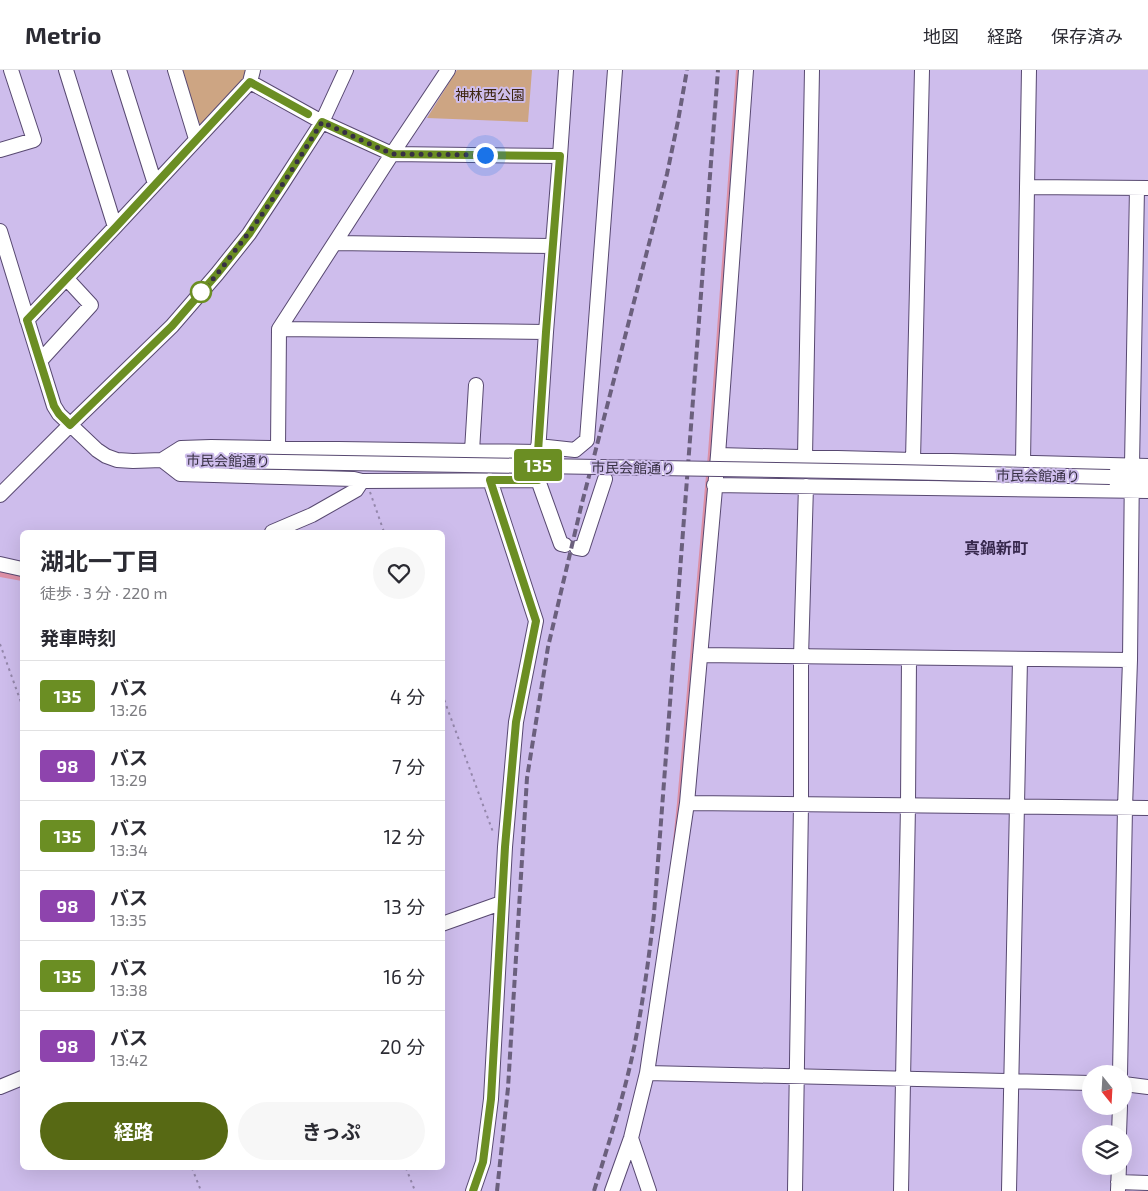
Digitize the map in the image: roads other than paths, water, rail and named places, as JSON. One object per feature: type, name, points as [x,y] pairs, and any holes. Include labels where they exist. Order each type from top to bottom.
[{"type":"street","points":[[0,150],[34,140],[12,70]]},
{"type":"street","points":[[66,70],[115,228]]},
{"type":"street","points":[[119,70],[155,184]]},
{"type":"street","points":[[175,70],[196,140]]},
{"type":"street","points":[[0,496],[172,326],[217,274],[249,234],[322,122],[346,70]]},
{"type":"street","points":[[278,448],[279,329],[448,70]]},
{"type":"street","points":[[566,70],[538,449],[538,480],[561,544],[582,549],[604,479]]},
{"type":"street","points":[[538,480],[364,480],[180,474],[162,460],[181,448],[472,451],[575,450],[587,440],[615,70]]},
{"type":"street","points":[[612,1191],[630,1138],[647,1073],[687,803],[718,455],[746,70]]},
{"type":"street","points":[[805,457],[812,70]]},
{"type":"street","points":[[913,460],[922,70]]},
{"type":"street","points":[[1023,463],[1029,70]]},
{"type":"street","points":[[27,320],[115,228],[252,76],[322,122],[392,154],[560,156]]},
{"type":"street","points":[[1028,187],[1142,188],[1132,478],[1130,660],[1120,1065]]},
{"type":"street","name":"市民会館通り","points":[[0,231],[54,406],[59,414],[97,450],[117,460],[1148,478]]},
{"type":"street","points":[[335,242],[552,246]]},
{"type":"street","points":[[40,361],[91,305],[67,279]]},
{"type":"street","points":[[279,329],[546,332]]},
{"type":"street","points":[[472,451],[476,385]]},
{"type":"street","points":[[718,455],[1023,463],[1132,478],[1148,491]]},
{"type":"street","points":[[714,485],[806,486],[1132,478],[1148,466]]},
{"type":"street","points":[[277,530],[312,515],[356,490],[364,480]]},
{"type":"street","points":[[473,1191],[483,1162],[491,1099],[504,852],[516,722],[536,621],[490,480]]},
{"type":"street","points":[[795,1191],[801,804],[801,656],[806,486]]},
{"type":"street","points":[[0,564],[20,569]]},
{"type":"street","points":[[700,655],[1130,660]]},
{"type":"street","points":[[901,1191],[909,658]]},
{"type":"street","points":[[1009,1191],[1020,659]]},
{"type":"street","points":[[687,803],[1148,808]]},
{"type":"street","points":[[445,923],[501,903]]},
{"type":"street","points":[[647,1073],[1082,1083]]},
{"type":"street","points":[[0,1087],[20,1079]]},
{"type":"street","points":[[1132,1085],[1148,1087]]},
{"type":"street","points":[[630,1138],[649,1191]]},
{"type":"street","points":[[1118,1187],[1148,1183]]},
{"type":"railway","points":[[497,1191],[508,1088],[527,778],[548,647],[581,507],[667,174],[687,70]]},
{"type":"railway","points":[[594,1191],[631,1062],[643,995],[654,914],[718,70]]},
{"type":"district","name":"真鍋新町","points":[[996,548]]},
{"type":"park label","name":"神林西公園","points":[[490,95]]}]
